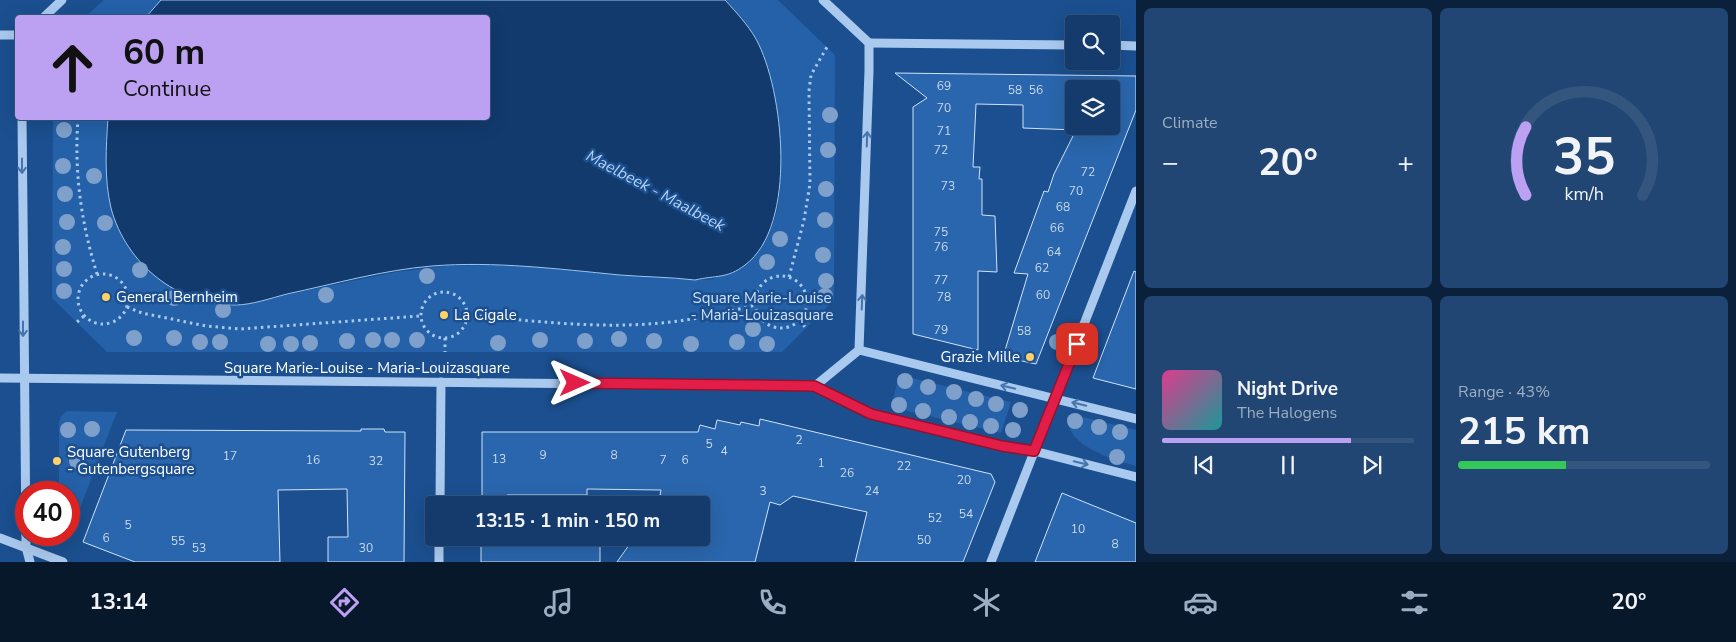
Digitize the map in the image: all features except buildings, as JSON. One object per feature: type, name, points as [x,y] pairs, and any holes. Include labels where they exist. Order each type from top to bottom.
[{"type":"street","points":[[46,15],[62,0]]},
{"type":"street","points":[[823,0],[869,43],[1065,45]]},
{"type":"street","points":[[0,35],[15,35]]},
{"type":"street","points":[[869,43],[859,350],[814,386],[871,414],[1002,446],[1034,451],[1136,477]]},
{"type":"street","points":[[1120,46],[1136,46]]},
{"type":"street","points":[[22,120],[27,417],[26,547],[30,562]]},
{"type":"street","points":[[991,562],[1136,191]]},
{"type":"street","points":[[859,350],[1136,419]]},
{"type":"street","points":[[0,378],[25,379]]},
{"type":"street","name":"Square Marie-Louise - Maria-Louizasquare","points":[[25,379],[814,386]]},
{"type":"street","points":[[440,496],[441,382]]},
{"type":"street","points":[[0,538],[63,562]]},
{"type":"street","points":[[439,546],[439,562]]},
{"type":"path","points":[[789,277],[804,220],[810,184],[809,91],[811,75],[828,48]]},
{"type":"path","points":[[78,120],[76,174],[82,221],[97,274]]},
{"type":"path","points":[[97,274],[111,275],[124,284],[128,298],[127,307],[116,320],[108,324],[99,324],[84,316],[78,302],[80,288],[84,282],[97,274]]},
{"type":"path","points":[[780,275],[789,277],[803,286],[806,294],[806,311],[799,320],[788,327],[771,325],[763,321],[756,305],[759,288],[765,282],[780,275]]},
{"type":"path","points":[[443,291],[457,295],[462,301],[467,315],[466,322],[459,332],[445,338],[429,333],[420,316],[424,302],[429,296],[443,291]]},
{"type":"path","points":[[467,315],[546,323],[632,324],[694,319],[756,305]]},
{"type":"path","points":[[127,307],[142,313],[206,326],[240,329],[420,316]]},
{"type":"path","points":[[77,322],[84,316]]},
{"type":"path","points":[[799,320],[806,328]]},
{"type":"path","points":[[445,338],[445,352]]},
{"type":"green space","points":[[104,0],[161,0],[148,15],[87,15]]},
{"type":"green space","name":"Square Marie-Louise - Maria-Louizasquare","points":[[725,0],[778,0],[835,55],[834,300],[782,352],[107,352],[52,298],[53,120],[108,120],[106,169],[111,207],[118,228],[127,244],[145,266],[176,291],[186,296],[237,305],[396,272],[446,266],[496,265],[695,280],[714,279],[769,232],[776,214],[780,191],[779,136],[770,80],[756,39]]},
{"type":"green space","points":[[899,375],[1011,402],[1001,433],[891,407]]},
{"type":"green space","points":[[67,411],[117,412],[80,508],[80,481],[59,481],[59,421]]},
{"type":"green space","points":[[1071,414],[1136,430],[1136,466],[1115,460],[1092,450],[1082,443],[1074,436],[1069,427],[1067,416]]},
{"type":"water","name":"Maelbeek - Maalbeek","points":[[161,0],[725,0],[746,24],[756,39],[766,62],[774,90],[779,123],[781,157],[779,190],[773,220],[762,246],[745,265],[727,275],[695,280],[479,264],[432,266],[377,274],[241,305],[214,303],[193,298],[157,278],[129,247],[118,228],[111,208],[107,186],[108,120],[490,120],[490,15],[148,15]]},
{"type":"place","name":"General Bernheim","points":[[106,297]]},
{"type":"place","name":"La Cigale","points":[[444,315]]},
{"type":"place","name":"Grazie Mille","points":[[1030,357]]},
{"type":"place","name":"Square Gutenberg - Gutenbergsquare","points":[[57,461]]},
{"type":"route","points":[[575,383],[814,386],[871,414],[1002,446],[1034,451],[1077,344]]}]
